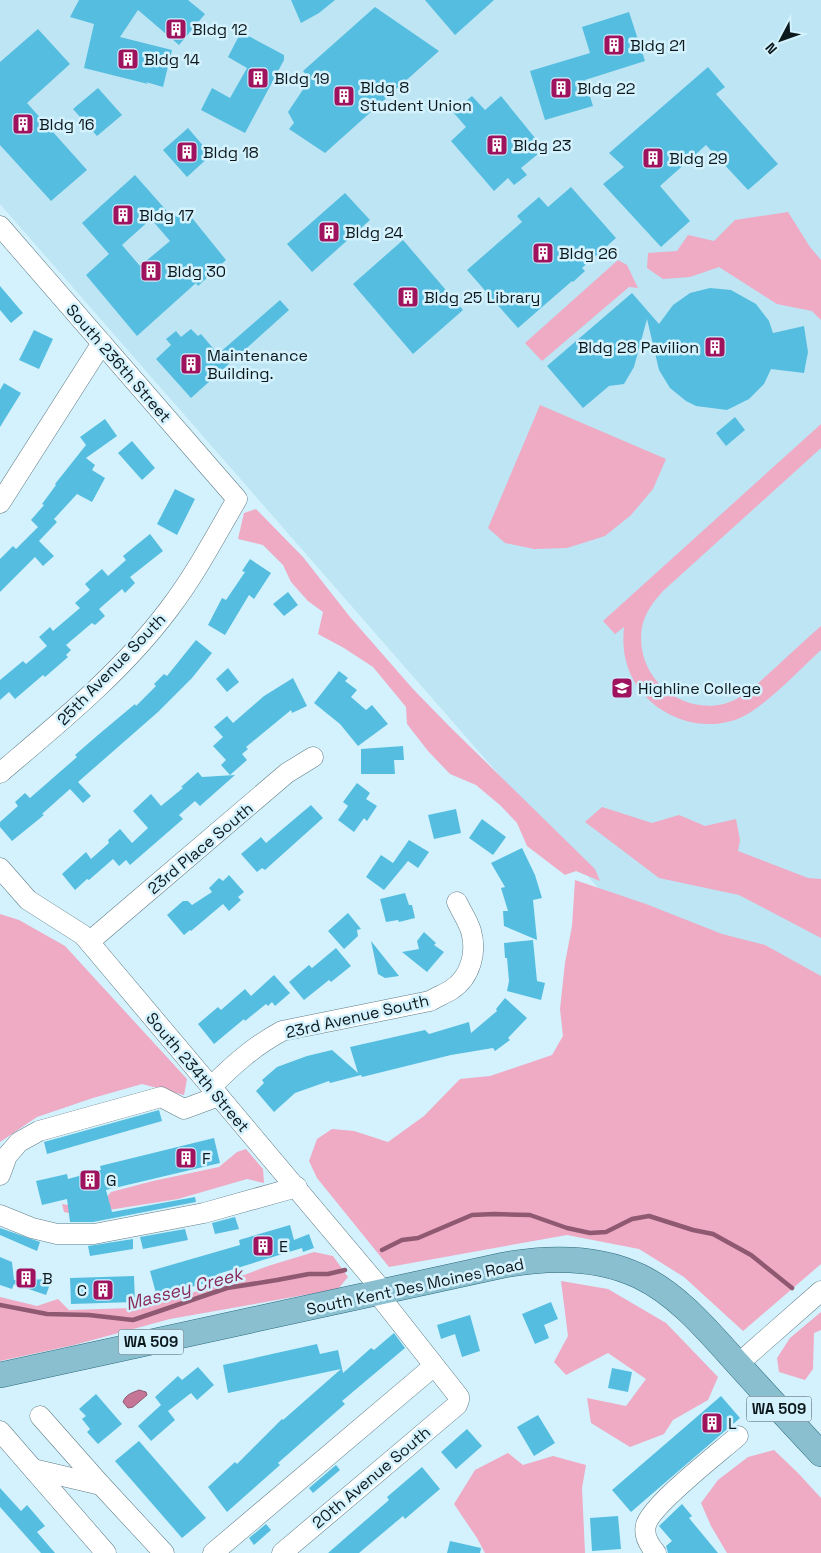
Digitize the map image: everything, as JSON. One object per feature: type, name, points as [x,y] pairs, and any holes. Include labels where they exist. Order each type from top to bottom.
[{"type":"main road","name":"South Kent Des Moines Road","points":[[0,1375],[526,1261],[568,1260],[603,1264],[638,1275],[676,1300],[821,1454]]},
{"type":"street","name":"South 236th Street","points":[[0,226],[237,499]]},
{"type":"street","points":[[0,503],[102,344]]},
{"type":"street","name":"25th Avenue South","points":[[0,774],[80,704],[141,643],[194,574],[237,499]]},
{"type":"street","name":"23rd Place South","points":[[89,942],[288,773],[313,757]]},
{"type":"street","name":"South 234th Street","points":[[0,868],[28,900],[83,935],[377,1284],[381,1298],[456,1392],[459,1400]]},
{"type":"street","name":"23rd Avenue South","points":[[215,1092],[242,1057],[282,1031],[430,1000],[452,989],[465,976],[471,963],[474,949],[470,929],[457,902]]},
{"type":"street","points":[[0,1175],[7,1156],[19,1142],[39,1132],[161,1097],[184,1109],[215,1092]]},
{"type":"street","points":[[0,1215],[32,1228],[57,1234],[94,1234],[195,1215],[296,1187]]},
{"type":"street","points":[[738,1364],[821,1291]]},
{"type":"street","points":[[213,1553],[434,1366]]},
{"type":"street","name":"20th Avenue South","points":[[282,1553],[449,1411],[459,1400]]},
{"type":"street","points":[[40,1416],[164,1553]]},
{"type":"street","points":[[0,1431],[106,1553]]},
{"type":"street","points":[[656,1553],[648,1543],[645,1535],[647,1523],[653,1512],[738,1436]]},
{"type":"street","points":[[33,1469],[101,1485]]},
{"type":"shaded area","name":"Highline College","points":[[0,0],[821,0],[821,1143],[0,204]]},
{"type":"shaded area","points":[[788,212],[810,247],[821,260],[821,320],[812,311],[777,304],[719,267],[690,277],[663,279],[647,268],[648,253],[677,251],[688,235],[714,241],[735,220]]},
{"type":"shaded area","points":[[618,260],[627,265],[638,288],[629,287],[542,361],[525,343]]},
{"type":"shaded area","points":[[540,405],[666,459],[653,489],[631,515],[605,536],[567,548],[534,549],[505,543],[488,528]]},
{"type":"shaded area","points":[[821,424],[821,448],[656,599],[643,622],[641,644],[645,660],[652,675],[662,687],[675,697],[690,703],[707,706],[724,704],[739,698],[821,626],[821,650],[772,696],[742,717],[724,723],[706,724],[688,721],[671,715],[656,706],[643,693],[633,678],[624,653],[624,627],[615,634],[603,621]]},
{"type":"shaded area","points":[[256,509],[303,557],[350,617],[413,689],[595,869],[600,881],[576,871],[565,875],[527,846],[517,823],[501,806],[476,785],[450,774],[428,751],[407,724],[406,707],[373,667],[318,634],[323,612],[308,601],[291,582],[283,565],[263,545],[238,539],[244,513]]},
{"type":"shaded area","points":[[602,807],[652,823],[679,815],[705,826],[736,819],[740,840],[738,851],[808,878],[821,879],[821,938],[739,895],[659,878],[585,822]]},
{"type":"shaded area","points":[[575,880],[646,904],[722,934],[765,945],[821,976],[821,1264],[743,1331],[684,1277],[639,1249],[567,1235],[389,1267],[317,1178],[309,1161],[317,1139],[332,1129],[354,1131],[388,1142],[424,1116],[460,1079],[490,1076],[552,1055],[563,1036],[560,1009],[565,963],[572,926]]},
{"type":"shaded area","points":[[0,914],[19,920],[65,946],[187,1079],[184,1095],[142,1084],[37,1117],[0,1142]]},
{"type":"shaded area","points":[[246,1149],[263,1169],[264,1183],[247,1179],[178,1199],[77,1215],[64,1212],[62,1204],[74,1206],[104,1200],[111,1192],[219,1167],[237,1152]]},
{"type":"shaded area","points":[[314,1252],[333,1256],[348,1277],[338,1289],[170,1319],[74,1345],[0,1361],[0,1297],[37,1306],[58,1299],[69,1310],[132,1308],[146,1301],[175,1298],[223,1283],[231,1271],[244,1275]]},
{"type":"shaded area","points":[[561,1281],[608,1289],[666,1323],[718,1377],[708,1400],[673,1420],[664,1434],[630,1447],[591,1423],[587,1398],[626,1406],[646,1379],[608,1353],[566,1375],[554,1362],[568,1336]]},
{"type":"shaded area","points":[[821,1312],[821,1330],[814,1333],[813,1369],[805,1380],[779,1372],[777,1358],[790,1338]]},
{"type":"shaded area","points":[[139,1390],[146,1392],[147,1395],[133,1407],[128,1408],[123,1402],[124,1399]]},
{"type":"shaded area","points":[[774,1450],[821,1498],[821,1553],[727,1553],[711,1526],[701,1503],[718,1480],[748,1457]]},
{"type":"shaded area","points":[[508,1453],[523,1465],[553,1456],[586,1465],[582,1488],[585,1553],[485,1553],[454,1504],[475,1470]]},
{"type":"building","points":[[79,0],[188,0],[205,14],[179,45],[138,10],[120,37],[172,50],[163,87],[84,68],[94,24],[70,17]]},
{"type":"building","points":[[291,0],[335,0],[319,13],[301,23]]},
{"type":"building","points":[[425,0],[494,0],[455,35]]},
{"type":"building","name":"Bldg 8 Student Union","points":[[375,7],[439,51],[325,153],[289,129],[294,123],[288,112],[310,79],[303,71]]},
{"type":"building","points":[[629,12],[645,61],[585,80],[593,106],[545,120],[530,71],[590,53],[582,27]]},
{"type":"building","name":"Bldg 16","points":[[38,29],[70,64],[27,103],[87,170],[51,201],[0,145],[0,62]]},
{"type":"building","name":"Bldg 19","points":[[241,32],[284,55],[284,60],[245,133],[201,110],[212,88],[230,98],[247,68],[228,57]]},
{"type":"building","name":"Bldg 29","points":[[708,67],[725,87],[716,94],[778,164],[748,190],[706,145],[660,186],[690,221],[661,247],[603,184],[624,167],[609,153]]},
{"type":"building","points":[[98,88],[122,115],[97,136],[73,109]]},
{"type":"building","name":"Bldg 23","points":[[472,96],[485,110],[501,96],[544,149],[521,168],[527,175],[514,185],[508,178],[494,191],[451,141],[466,127],[453,112]]},
{"type":"building","name":"Bldg 18","points":[[188,128],[211,155],[187,177],[163,150]]},
{"type":"building","name":"Bldg 30","points":[[135,175],[173,218],[184,208],[226,260],[198,286],[196,283],[137,336],[86,275],[109,254],[82,223]],"holes":[[[151,219],[170,241],[140,266],[122,245]]]},
{"type":"building","name":"Bldg 26","points":[[571,187],[616,238],[582,268],[585,271],[518,328],[467,270],[522,222],[517,216],[539,197],[548,207]]},
{"type":"building","name":"Bldg 24","points":[[345,193],[370,220],[312,272],[287,244]]},
{"type":"building","name":"Bldg 25 Library","points":[[403,240],[463,310],[413,354],[353,284]]},
{"type":"building","points":[[0,286],[23,313],[11,323],[0,310]]},
{"type":"building","name":"Bldg 28 Pavilion","points":[[710,288],[731,290],[756,304],[769,321],[773,333],[804,326],[808,352],[804,373],[771,369],[764,384],[749,399],[727,410],[696,406],[686,401],[670,388],[659,370],[647,319],[634,367],[624,384],[609,386],[583,408],[547,366],[632,293],[659,324],[673,305],[690,293]]},
{"type":"building","name":"Maintenance Building.","points":[[280,300],[289,310],[191,398],[156,359],[171,345],[166,339],[176,331],[181,337],[191,329],[198,336],[201,334],[218,354]]},
{"type":"building","points":[[34,330],[53,339],[39,369],[19,360]]},
{"type":"building","points":[[4,383],[21,393],[0,427],[0,390]]},
{"type":"building","points":[[735,417],[745,430],[726,446],[716,433]]},
{"type":"building","points":[[105,419],[117,436],[86,458],[95,465],[92,470],[105,478],[92,502],[77,494],[54,519],[57,522],[39,541],[54,556],[43,566],[35,557],[0,592],[0,559],[13,546],[16,549],[38,527],[31,520],[44,505],[42,504],[55,484],[86,445],[80,437]]},
{"type":"building","points":[[132,441],[155,468],[142,480],[118,453]]},
{"type":"building","points":[[175,489],[195,499],[177,535],[157,524]]},
{"type":"building","points":[[150,534],[163,551],[130,577],[135,583],[125,593],[122,589],[99,609],[105,616],[95,625],[92,623],[66,645],[71,650],[66,655],[68,657],[45,677],[43,675],[15,699],[9,692],[0,700],[0,680],[23,661],[26,664],[47,646],[39,637],[50,627],[53,631],[80,608],[75,603],[90,590],[85,584],[102,569],[108,576],[126,560],[123,556]]},
{"type":"building","points":[[250,559],[271,573],[254,599],[249,595],[225,635],[208,625],[222,598],[226,600],[245,572],[242,571]]},
{"type":"building","points":[[288,592],[298,605],[284,616],[273,604]]},
{"type":"building","points":[[196,640],[212,653],[192,678],[158,712],[78,782],[91,796],[83,803],[70,789],[42,814],[44,815],[12,841],[0,827],[0,822],[18,806],[15,802],[25,793],[30,798],[77,757],[75,755],[98,735],[135,704],[136,706],[156,686],[154,684],[164,674],[167,676]]},
{"type":"building","points":[[228,668],[239,682],[227,692],[216,679]]},
{"type":"building","points":[[339,671],[348,678],[345,681],[357,690],[351,697],[366,710],[372,705],[388,724],[358,746],[340,724],[314,703]]},
{"type":"building","points":[[293,678],[307,706],[292,713],[291,710],[246,747],[248,749],[242,754],[247,760],[230,775],[221,765],[226,760],[213,746],[223,737],[214,727],[227,716],[233,723],[264,696]]},
{"type":"building","points":[[403,746],[404,760],[394,760],[395,774],[361,774],[361,749]]},
{"type":"building","points":[[198,772],[202,777],[235,775],[200,806],[195,801],[179,815],[183,819],[130,865],[126,860],[119,866],[113,859],[75,890],[62,874],[86,852],[91,859],[109,843],[108,840],[120,829],[132,843],[148,828],[133,811],[151,794],[161,806],[183,788],[181,787]]},
{"type":"building","points":[[357,783],[370,793],[366,799],[377,806],[367,821],[364,818],[354,832],[338,820],[348,806],[343,802]]},
{"type":"building","points":[[311,805],[323,818],[265,870],[262,868],[257,872],[241,854],[261,837],[266,843]]},
{"type":"building","points":[[456,809],[461,833],[434,839],[428,815]]},
{"type":"building","points":[[482,819],[506,837],[493,855],[469,838]]},
{"type":"building","points":[[409,840],[429,852],[418,868],[408,861],[384,890],[366,877],[381,855],[393,863]]},
{"type":"building","points":[[522,848],[535,875],[542,898],[533,900],[537,940],[504,926],[503,911],[508,911],[501,888],[505,887],[491,863]]},
{"type":"building","points":[[229,875],[244,892],[238,897],[241,900],[229,911],[223,904],[184,935],[167,915],[183,901],[188,901],[192,905],[212,892],[209,888],[219,878],[223,881]]},
{"type":"building","points":[[405,893],[409,905],[412,905],[415,918],[399,922],[398,920],[386,922],[380,899]]},
{"type":"building","points":[[348,913],[361,929],[357,930],[358,936],[344,949],[328,931]]},
{"type":"building","points":[[424,932],[436,943],[434,945],[444,952],[427,972],[402,952],[419,949],[417,941]]},
{"type":"building","points":[[533,940],[537,981],[545,983],[541,1000],[507,991],[509,981],[504,943]]},
{"type":"building","points":[[371,941],[399,976],[385,978],[378,974]]},
{"type":"building","points":[[336,948],[351,966],[331,982],[329,980],[304,1000],[289,982],[309,965],[312,968]]},
{"type":"building","points":[[274,975],[290,993],[275,1006],[272,1002],[268,1006],[266,1004],[245,1021],[244,1019],[214,1044],[198,1024],[218,1007],[221,1010],[245,989],[251,996]]},
{"type":"building","points":[[505,998],[527,1018],[508,1038],[510,1040],[495,1051],[493,1048],[451,1055],[362,1077],[361,1075],[330,1083],[329,1081],[295,1093],[274,1112],[256,1091],[264,1083],[262,1080],[277,1067],[307,1056],[332,1050],[358,1073],[350,1047],[425,1030],[429,1034],[469,1022],[471,1033],[497,1011],[496,1009]]},
{"type":"building","points":[[159,1110],[162,1121],[47,1154],[44,1142]]},
{"type":"building","points":[[214,1138],[220,1163],[106,1190],[112,1212],[195,1197],[196,1202],[93,1222],[70,1222],[67,1199],[42,1205],[36,1181],[67,1174],[68,1179],[101,1170],[100,1166]]},
{"type":"building","points":[[235,1217],[239,1229],[215,1234],[212,1223]]},
{"type":"building","points":[[290,1225],[294,1240],[309,1234],[314,1248],[303,1252],[302,1248],[218,1274],[219,1279],[157,1297],[150,1271],[240,1245],[239,1240]]},
{"type":"building","points":[[0,1228],[40,1242],[37,1251],[0,1235]]},
{"type":"building","points":[[185,1229],[188,1240],[143,1249],[140,1237]]},
{"type":"building","points":[[133,1239],[133,1249],[90,1256],[88,1246]]},
{"type":"building","points":[[0,1257],[12,1262],[14,1280],[52,1279],[46,1295],[14,1284],[12,1289],[0,1285]]},
{"type":"building","name":"C","points":[[134,1276],[135,1302],[71,1304],[70,1278]]},
{"type":"building","points":[[551,1302],[558,1319],[544,1325],[549,1338],[535,1344],[522,1314]]},
{"type":"building","points":[[470,1315],[480,1351],[462,1357],[455,1334],[441,1339],[437,1325]]},
{"type":"building","points":[[394,1333],[405,1348],[342,1401],[345,1404],[278,1463],[280,1465],[227,1512],[208,1487],[235,1462],[237,1464],[282,1419],[341,1369],[228,1393],[223,1365],[317,1344],[320,1354],[338,1350],[343,1373],[371,1348],[374,1350]]},
{"type":"building","points":[[198,1367],[214,1385],[197,1400],[191,1393],[168,1411],[175,1420],[151,1441],[138,1426],[161,1405],[155,1397],[178,1376],[182,1380]]},
{"type":"building","points":[[612,1368],[632,1372],[628,1392],[608,1388]]},
{"type":"building","points":[[96,1394],[122,1424],[98,1444],[87,1432],[90,1429],[82,1419],[86,1416],[79,1409]]},
{"type":"building","points":[[721,1396],[740,1418],[631,1512],[612,1490]]},
{"type":"building","points":[[538,1415],[555,1443],[534,1456],[517,1427]]},
{"type":"building","points":[[467,1429],[482,1446],[456,1469],[441,1452]]},
{"type":"building","points":[[139,1441],[206,1518],[182,1538],[115,1461]]},
{"type":"building","points":[[336,1465],[340,1470],[313,1493],[309,1488]]},
{"type":"building","points":[[422,1467],[440,1489],[405,1519],[403,1516],[359,1553],[328,1553],[389,1500],[387,1497]]},
{"type":"building","points":[[0,1488],[21,1511],[27,1505],[45,1526],[37,1532],[55,1553],[41,1553],[0,1507]]},
{"type":"building","points":[[682,1504],[692,1516],[689,1518],[718,1553],[668,1553],[666,1546],[672,1541],[659,1526]]},
{"type":"building","points":[[618,1516],[621,1549],[592,1551],[590,1518]]},
{"type":"building","points":[[266,1524],[271,1530],[254,1545],[249,1538]]},
{"type":"building","points":[[450,1541],[481,1548],[480,1553],[447,1553]]},
{"type":"waterway","name":"Massey Creek","points":[[382,1250],[402,1240],[418,1238],[472,1215],[530,1215],[567,1228],[590,1233],[606,1232],[632,1219],[649,1216],[693,1230],[713,1234],[751,1255],[792,1288]]},
{"type":"waterway","name":"Massey Creek","points":[[0,1305],[47,1314],[89,1315],[133,1320],[227,1288],[345,1270]]},
{"type":"place","name":"Bldg 12","points":[[176,29]]},
{"type":"place","name":"Bldg 21","points":[[614,45]]},
{"type":"place","name":"Bldg 14","points":[[128,59]]},
{"type":"place","name":"Bldg 19","points":[[258,78]]},
{"type":"place","name":"Bldg 22","points":[[561,88]]},
{"type":"place","name":"Bldg 8 Student Union","points":[[344,96]]},
{"type":"place","name":"Bldg 16","points":[[23,124]]},
{"type":"place","name":"Bldg 23","points":[[497,145]]},
{"type":"place","name":"Bldg 18","points":[[187,152]]},
{"type":"place","name":"Bldg 29","points":[[653,158]]},
{"type":"place","name":"Bldg 17","points":[[123,215]]},
{"type":"place","name":"Bldg 24","points":[[329,232]]},
{"type":"place","name":"Bldg 26","points":[[543,253]]},
{"type":"place","name":"Bldg 30","points":[[151,271]]},
{"type":"place","name":"Bldg 25 Library","points":[[408,297]]},
{"type":"place","name":"Bldg 28 Pavilion","points":[[715,347]]},
{"type":"place","name":"Maintenance Building.","points":[[191,364]]},
{"type":"place","name":"Highline College","points":[[622,688]]},
{"type":"place","name":"F","points":[[186,1158]]},
{"type":"place","name":"G","points":[[90,1180]]},
{"type":"place","name":"E","points":[[263,1246]]},
{"type":"place","name":"B","points":[[26,1278]]},
{"type":"place","name":"C","points":[[103,1290]]},
{"type":"place","name":"L","points":[[712,1423]]}]
